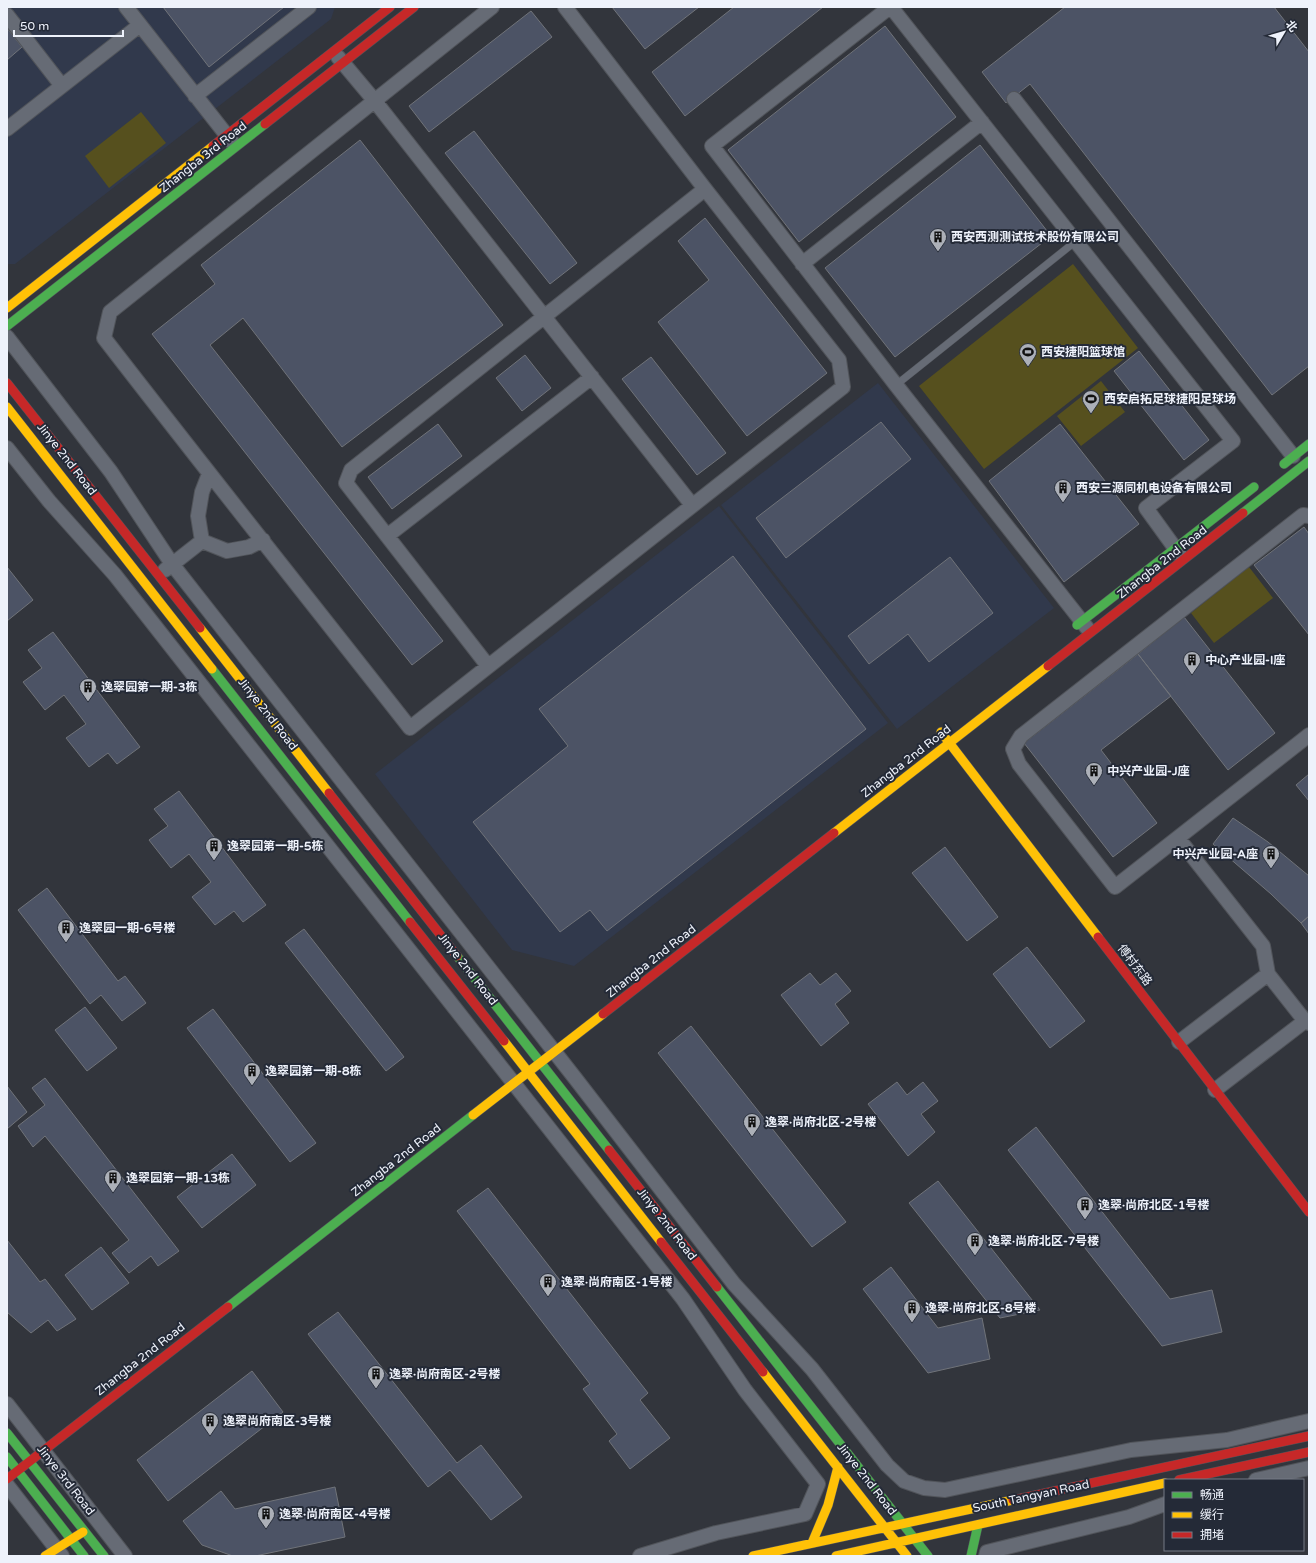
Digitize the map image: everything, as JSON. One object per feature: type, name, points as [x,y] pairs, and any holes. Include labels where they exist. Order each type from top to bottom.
[{"type":"main road","points":[[372,7],[388,27]]},
{"type":"main road","name":"Zhangba 3rd Road","points":[[7,308],[390,7]]},
{"type":"main road","name":"Zhangba 3rd Road","points":[[7,326],[414,7]]},
{"type":"main road","name":"Jinye 2nd Road","points":[[7,383],[928,1556]]},
{"type":"main road","name":"Jinye 2nd Road","points":[[7,407],[907,1556]]},
{"type":"main road","points":[[1275,471],[1309,444]]},
{"type":"main road","points":[[1293,456],[1309,457]]},
{"type":"main road","name":"Zhangba 2nd Road","points":[[1070,631],[1086,627],[1184,560],[1309,461]]},
{"type":"main road","name":"Zhangba 2nd Road","points":[[8,1459],[21,1450],[39,1442],[507,1078],[520,1062],[532,1052],[551,1043],[949,743],[1086,627],[1175,548],[1262,480]]},
{"type":"main road","name":"傅村东路","points":[[941,732],[1309,1212]]},
{"type":"main road","name":"Zhangba 2nd Road","points":[[507,1078],[528,1072],[541,1063],[551,1043]]},
{"type":"main road","points":[[7,1433],[104,1556]]},
{"type":"main road","name":"South Tangyan Road","points":[[753,1556],[1309,1436]]},
{"type":"main road","name":"Zhangba 2nd Road","points":[[7,1479],[29,1461],[39,1442]]},
{"type":"main road","points":[[1184,1479],[1309,1452]]},
{"type":"main road","points":[[8,1459],[84,1556]]},
{"type":"main road","points":[[812,1543],[828,1505],[838,1467]]},
{"type":"main road","name":"South Tangyan Road","points":[[836,1556],[1164,1483]]},
{"type":"main road","points":[[971,1556],[978,1525]]},
{"type":"main road","points":[[54,1554],[84,1531]]},
{"type":"street","points":[[126,7],[235,147]]},
{"type":"street","points":[[195,96],[309,7]]},
{"type":"street","points":[[492,7],[110,312],[104,338],[209,474],[410,728],[843,387],[839,360],[565,7]]},
{"type":"street","points":[[1086,627],[896,385],[712,146],[891,7],[1234,442],[1146,508],[1184,560]]},
{"type":"street","points":[[7,15],[62,86]]},
{"type":"street","points":[[7,129],[140,25]]},
{"type":"street","points":[[333,52],[374,100],[692,505]]},
{"type":"street","points":[[1014,99],[1293,456]]},
{"type":"street","points":[[802,264],[982,122]]},
{"type":"street","points":[[488,666],[346,483],[351,470],[706,190]]},
{"type":"street","name":"Jinye 2nd Road","points":[[7,337],[111,472],[172,564],[551,1043],[734,1284],[812,1370],[870,1443]]},
{"type":"street","points":[[387,536],[592,377]]},
{"type":"street","points":[[7,448],[49,501],[115,575],[507,1078],[683,1299],[745,1390],[818,1484],[805,1514],[716,1533],[640,1556]]},
{"type":"street","points":[[202,540],[198,516],[202,492],[209,474]]},
{"type":"street","points":[[1309,516],[1303,515],[1020,736],[1013,749],[1019,764],[1115,888],[1309,735]]},
{"type":"street","points":[[202,540],[227,551],[249,547],[262,540]]},
{"type":"street","points":[[146,584],[202,540]]},
{"type":"street","points":[[1178,838],[1263,946],[1268,974],[1307,1022],[1215,1090]]},
{"type":"street","points":[[1179,1042],[1268,974]]},
{"type":"street","name":"Jinye 3rd Road","points":[[7,1404],[39,1442],[125,1556]]},
{"type":"street","name":"South Tangyan Road","points":[[870,1443],[887,1465],[904,1481],[924,1488],[945,1490],[1132,1450],[1227,1440],[1309,1421]]},
{"type":"street","points":[[1260,1479],[1309,1468]]},
{"type":"street","points":[[7,1485],[54,1554]]},
{"type":"street","points":[[986,1556],[987,1552],[1129,1517],[1164,1504]]},
{"type":"lane","points":[[896,385],[1076,240]]},
{"type":"shaded area","points":[[7,7],[335,7],[331,19],[15,264],[7,264]]},
{"type":"shaded area","points":[[141,112],[166,143],[109,188],[85,156]]},
{"type":"shaded area","name":"西安捷阳篮球馆","points":[[1073,264],[1138,348],[984,469],[919,386]]},
{"type":"shaded area","name":"西安启拓足球捷阳足球场","points":[[1101,381],[1125,412],[1081,446],[1057,416]]},
{"type":"shaded area","points":[[878,383],[1054,608],[897,729],[721,505]]},
{"type":"shaded area","points":[[719,506],[888,723],[574,966],[512,950],[375,774]]},
{"type":"shaded area","points":[[1249,567],[1273,598],[1214,643],[1191,613]]},
{"type":"building","points":[[163,7],[284,7],[209,67]]},
{"type":"building","points":[[612,7],[699,7],[645,49]]},
{"type":"building","points":[[734,7],[823,7],[685,116],[652,72]]},
{"type":"building","points":[[1065,7],[1274,7],[1309,52],[1309,366],[1272,395],[1030,84],[1006,103],[982,72]]},
{"type":"building","points":[[531,11],[552,37],[429,132],[409,106]]},
{"type":"building","points":[[885,26],[956,117],[799,242],[728,150]]},
{"type":"building","points":[[7,28],[22,47],[7,60]]},
{"type":"building","points":[[474,131],[577,263],[550,284],[445,153]]},
{"type":"building","points":[[360,140],[503,325],[342,447],[243,318],[210,345],[443,641],[412,665],[152,334],[215,284],[201,265]]},
{"type":"building","name":"西安西测测试技术股份有限公司","points":[[980,145],[1051,236],[895,357],[825,268]]},
{"type":"building","points":[[705,218],[827,373],[747,436],[658,322],[709,280],[678,241]]},
{"type":"building","points":[[1139,351],[1209,440],[1184,460],[1114,371]]},
{"type":"building","points":[[525,355],[551,388],[522,411],[496,378]]},
{"type":"building","points":[[651,357],[726,453],[697,475],[622,379]]},
{"type":"building","points":[[881,422],[911,459],[786,558],[756,518]]},
{"type":"building","points":[[438,424],[462,456],[392,509],[368,477]]},
{"type":"building","name":"西安三源同机电设备有限公司","points":[[1060,424],[1139,524],[1064,582],[989,481]]},
{"type":"building","points":[[1304,527],[1309,534],[1309,635],[1254,565]]},
{"type":"building","points":[[733,556],[866,729],[607,931],[590,910],[560,932],[473,822],[568,746],[539,709]]},
{"type":"building","points":[[950,557],[993,613],[929,662],[908,634],[869,664],[848,636]]},
{"type":"building","points":[[7,567],[33,600],[7,621]]},
{"type":"building","name":"中心产业园-I座","points":[[1184,617],[1275,733],[1228,770],[1138,654]]},
{"type":"building","name":"逸翠园第一期-3栋","points":[[53,632],[140,747],[117,764],[108,753],[89,767],[66,738],[86,724],[64,695],[45,710],[23,682],[42,668],[28,650]]},
{"type":"building","name":"中兴产业园-J座","points":[[1138,654],[1171,696],[1101,750],[1157,823],[1113,857],[1024,743]]},
{"type":"building","points":[[1309,774],[1309,801],[1296,785]]},
{"type":"building","name":"逸翠园第一期-5栋","points":[[179,791],[266,905],[243,922],[234,911],[215,925],[192,897],[211,882],[189,854],[171,868],[149,840],[168,826],[154,809]]},
{"type":"building","name":"中兴产业园-A座","points":[[1233,818],[1268,842],[1309,876],[1309,916],[1301,923],[1271,894],[1213,844]]},
{"type":"building","points":[[945,847],[998,917],[967,941],[912,873]]},
{"type":"building","name":"逸翠园一期-6号楼","points":[[47,888],[118,981],[125,976],[146,1003],[122,1021],[101,995],[90,1004],[18,910]]},
{"type":"building","points":[[1309,916],[1309,934],[1301,923]]},
{"type":"building","points":[[304,929],[404,1057],[386,1071],[285,943]]},
{"type":"building","points":[[1027,947],[1085,1021],[1050,1048],[993,974]]},
{"type":"building","points":[[810,973],[820,985],[836,973],[851,991],[835,1004],[849,1023],[821,1046],[781,995]]},
{"type":"building","points":[[85,1007],[117,1048],[87,1071],[55,1030]]},
{"type":"building","name":"逸翠园第一期-8栋","points":[[213,1009],[316,1143],[290,1162],[187,1028]]},
{"type":"building","name":"逸翠·尚府北区-2号楼","points":[[691,1026],[846,1222],[812,1247],[658,1053]]},
{"type":"building","name":"逸翠园第一期-13栋","points":[[45,1078],[179,1251],[158,1266],[151,1256],[129,1273],[112,1253],[129,1240],[45,1136],[33,1147],[18,1126],[45,1105],[32,1088]]},
{"type":"building","points":[[897,1082],[907,1095],[923,1082],[938,1101],[921,1114],[935,1132],[908,1156],[868,1104]]},
{"type":"building","points":[[7,1086],[27,1112],[7,1129]]},
{"type":"building","name":"逸翠·尚府北区-1号楼","points":[[1036,1127],[1170,1299],[1212,1290],[1222,1332],[1162,1346],[1008,1150]]},
{"type":"building","points":[[232,1154],[256,1185],[202,1228],[177,1197]]},
{"type":"building","name":"逸翠·尚府北区-7号楼","points":[[938,1181],[1040,1310],[1000,1318],[909,1203]]},
{"type":"building","name":"逸翠·尚府南区-1号楼","points":[[488,1188],[648,1393],[640,1400],[670,1438],[630,1469],[609,1441],[617,1434],[583,1389],[590,1384],[457,1211]]},
{"type":"building","points":[[7,1240],[40,1282],[45,1279],[76,1319],[57,1331],[48,1320],[31,1333],[7,1312]]},
{"type":"building","points":[[101,1247],[129,1283],[92,1310],[65,1275]]},
{"type":"building","name":"逸翠·尚府北区-8号楼","points":[[891,1267],[938,1328],[982,1318],[990,1359],[928,1373],[863,1289]]},
{"type":"building","name":"逸翠·尚府南区-2号楼","points":[[338,1312],[457,1463],[481,1445],[522,1497],[491,1520],[450,1470],[428,1487],[308,1334]]},
{"type":"building","name":"逸翠尚府南区-3号楼","points":[[252,1371],[283,1412],[168,1501],[137,1460]]},
{"type":"building","name":"逸翠·尚府南区-4号楼","points":[[335,1487],[345,1537],[255,1556],[233,1556],[202,1545],[183,1521],[221,1491],[235,1509]]},
{"type":"traffic: fast","points":[[7,326],[265,124]]},
{"type":"traffic: fast","points":[[1284,464],[1309,444]]},
{"type":"traffic: fast","points":[[1243,513],[1309,461]]},
{"type":"traffic: fast","points":[[1077,625],[1254,487]]},
{"type":"traffic: fast","points":[[212,669],[410,922]]},
{"type":"traffic: fast","points":[[457,956],[609,1150]]},
{"type":"traffic: fast","points":[[228,1307],[473,1115]]},
{"type":"traffic: fast","points":[[717,1287],[928,1556]]},
{"type":"traffic: fast","points":[[7,1433],[104,1556]]},
{"type":"traffic: fast","points":[[7,1457],[84,1556]]},
{"type":"traffic: fast","points":[[971,1556],[978,1525]]},
{"type":"traffic: slow","points":[[7,308],[213,146]]},
{"type":"traffic: slow","points":[[7,407],[212,669]]},
{"type":"traffic: slow","points":[[200,628],[329,793]]},
{"type":"traffic: slow","points":[[834,833],[1048,666]]},
{"type":"traffic: slow","points":[[941,732],[1098,937]]},
{"type":"traffic: slow","points":[[473,1115],[603,1014]]},
{"type":"traffic: slow","points":[[504,1041],[661,1242]]},
{"type":"traffic: slow","points":[[763,1372],[907,1556]]},
{"type":"traffic: slow","points":[[812,1543],[828,1505],[838,1467]]},
{"type":"traffic: slow","points":[[836,1556],[1164,1483]]},
{"type":"traffic: slow","points":[[753,1556],[1013,1500]]},
{"type":"traffic: slow","points":[[45,1556],[83,1532]]},
{"type":"traffic: jam","points":[[213,146],[390,7]]},
{"type":"traffic: jam","points":[[265,124],[414,7]]},
{"type":"traffic: jam","points":[[7,383],[200,628]]},
{"type":"traffic: jam","points":[[1048,666],[1243,513]]},
{"type":"traffic: jam","points":[[329,793],[457,956]]},
{"type":"traffic: jam","points":[[603,1014],[834,833]]},
{"type":"traffic: jam","points":[[410,922],[504,1041]]},
{"type":"traffic: jam","points":[[1098,937],[1309,1212]]},
{"type":"traffic: jam","points":[[609,1150],[717,1287]]},
{"type":"traffic: jam","points":[[661,1242],[763,1372]]},
{"type":"traffic: jam","points":[[7,1479],[228,1307]]},
{"type":"traffic: jam","points":[[1013,1500],[1309,1436]]},
{"type":"traffic: jam","points":[[1184,1479],[1309,1452]]},
{"type":"place","name":"西安西测测试技术股份有限公司","points":[[938,252]]},
{"type":"place","name":"西安捷阳篮球馆","points":[[1028,367]]},
{"type":"place","name":"西安启拓足球捷阳足球场","points":[[1091,414]]},
{"type":"place","name":"西安三源同机电设备有限公司","points":[[1063,503]]},
{"type":"place","name":"中心产业园-I座","points":[[1192,675]]},
{"type":"place","name":"逸翠园第一期-3栋","points":[[88,702]]},
{"type":"place","name":"中兴产业园-J座","points":[[1094,786]]},
{"type":"place","name":"逸翠园第一期-5栋","points":[[214,861]]},
{"type":"place","name":"中兴产业园-A座","points":[[1271,869]]},
{"type":"place","name":"逸翠园一期-6号楼","points":[[66,943]]},
{"type":"place","name":"逸翠园第一期-8栋","points":[[252,1086]]},
{"type":"place","name":"逸翠·尚府北区-2号楼","points":[[752,1137]]},
{"type":"place","name":"逸翠园第一期-13栋","points":[[113,1193]]},
{"type":"place","name":"逸翠·尚府北区-1号楼","points":[[1085,1220]]},
{"type":"place","name":"逸翠·尚府北区-7号楼","points":[[975,1256]]},
{"type":"place","name":"逸翠·尚府南区-1号楼","points":[[548,1297]]},
{"type":"place","name":"逸翠·尚府北区-8号楼","points":[[912,1323]]},
{"type":"place","name":"逸翠·尚府南区-2号楼","points":[[376,1389]]},
{"type":"place","name":"逸翠尚府南区-3号楼","points":[[210,1436]]},
{"type":"place","name":"逸翠·尚府南区-4号楼","points":[[266,1529]]}]
